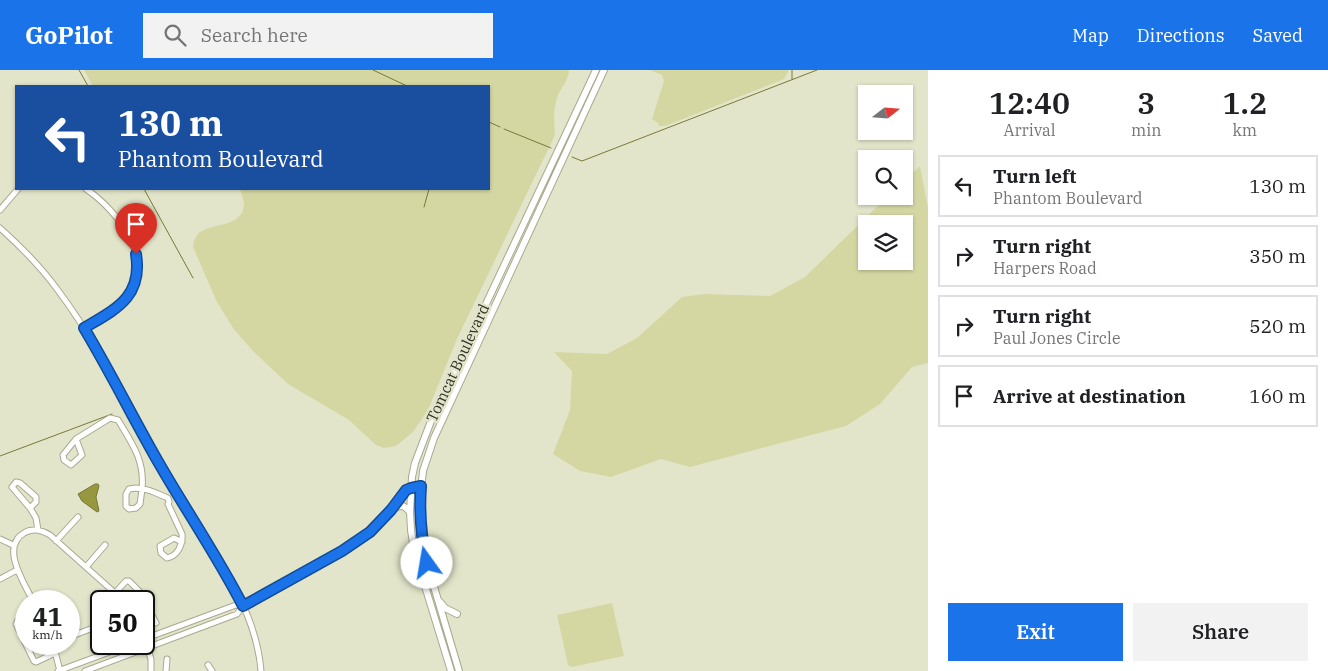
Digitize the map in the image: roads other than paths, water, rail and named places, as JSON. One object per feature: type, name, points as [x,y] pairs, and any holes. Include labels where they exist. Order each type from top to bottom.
[{"type":"main road","name":"Tomcat Boulevard","points":[[450,671],[414,550],[410,512],[415,464],[431,421],[596,70]]},
{"type":"main road","name":"Tomcat Boulevard","points":[[458,671],[422,536],[419,507],[423,471],[434,438],[604,70]]},
{"type":"main road","points":[[393,509],[402,505],[410,512]]},
{"type":"main road","points":[[438,600],[445,608],[456,614]]},
{"type":"street","points":[[0,210],[17,190]]},
{"type":"street","points":[[84,328],[118,308],[127,298],[135,284],[138,265],[132,243],[121,224],[109,208],[87,190]]},
{"type":"street","points":[[0,228],[56,287],[103,360],[243,606],[256,636],[262,671]]},
{"type":"street","points":[[76,439],[82,455],[71,465],[64,460],[63,455],[76,439],[105,420],[116,418],[142,464],[142,489],[138,507],[134,509],[128,508],[126,504],[127,492],[134,488],[142,489],[151,490],[167,500],[180,529],[182,542],[170,558],[164,557],[160,553],[160,546],[167,541],[174,538],[182,542]]},
{"type":"street","points":[[30,508],[36,497],[20,483],[16,482],[12,487],[30,508],[36,518],[38,530]]},
{"type":"street","points":[[155,645],[237,614],[243,606],[342,551],[370,532],[393,509],[406,490],[421,486]]},
{"type":"street","points":[[167,500],[177,493]]},
{"type":"street","points":[[56,540],[78,517]]},
{"type":"street","points":[[28,590],[12,559],[13,545],[23,533],[38,530],[46,532],[56,540],[112,590]]},
{"type":"street","points":[[0,539],[13,545]]},
{"type":"street","points":[[86,567],[105,545]]},
{"type":"street","points":[[0,579],[18,570]]},
{"type":"street","points":[[118,590],[126,581],[130,581],[138,590]]},
{"type":"street","points":[[155,635],[236,605],[243,606]]},
{"type":"street","points":[[31,655],[36,662],[51,655]]},
{"type":"street","points":[[55,655],[59,671],[102,655]]},
{"type":"street","points":[[85,671],[128,655]]},
{"type":"street","points":[[150,655],[152,671]]},
{"type":"street","points":[[166,659],[166,671]]},
{"type":"street","points":[[208,665],[212,671]]},
{"type":"waterway","points":[[79,70],[87,85]]},
{"type":"waterway","points":[[373,70],[405,85]]},
{"type":"waterway","points":[[792,70],[792,79]]},
{"type":"waterway","points":[[572,157],[582,161],[817,70]]},
{"type":"waterway","points":[[490,122],[500,127]]},
{"type":"waterway","points":[[504,129],[551,148]]},
{"type":"waterway","points":[[145,190],[193,278]]},
{"type":"waterway","points":[[424,207],[429,190]]},
{"type":"waterway","points":[[0,456],[112,414]]}]
